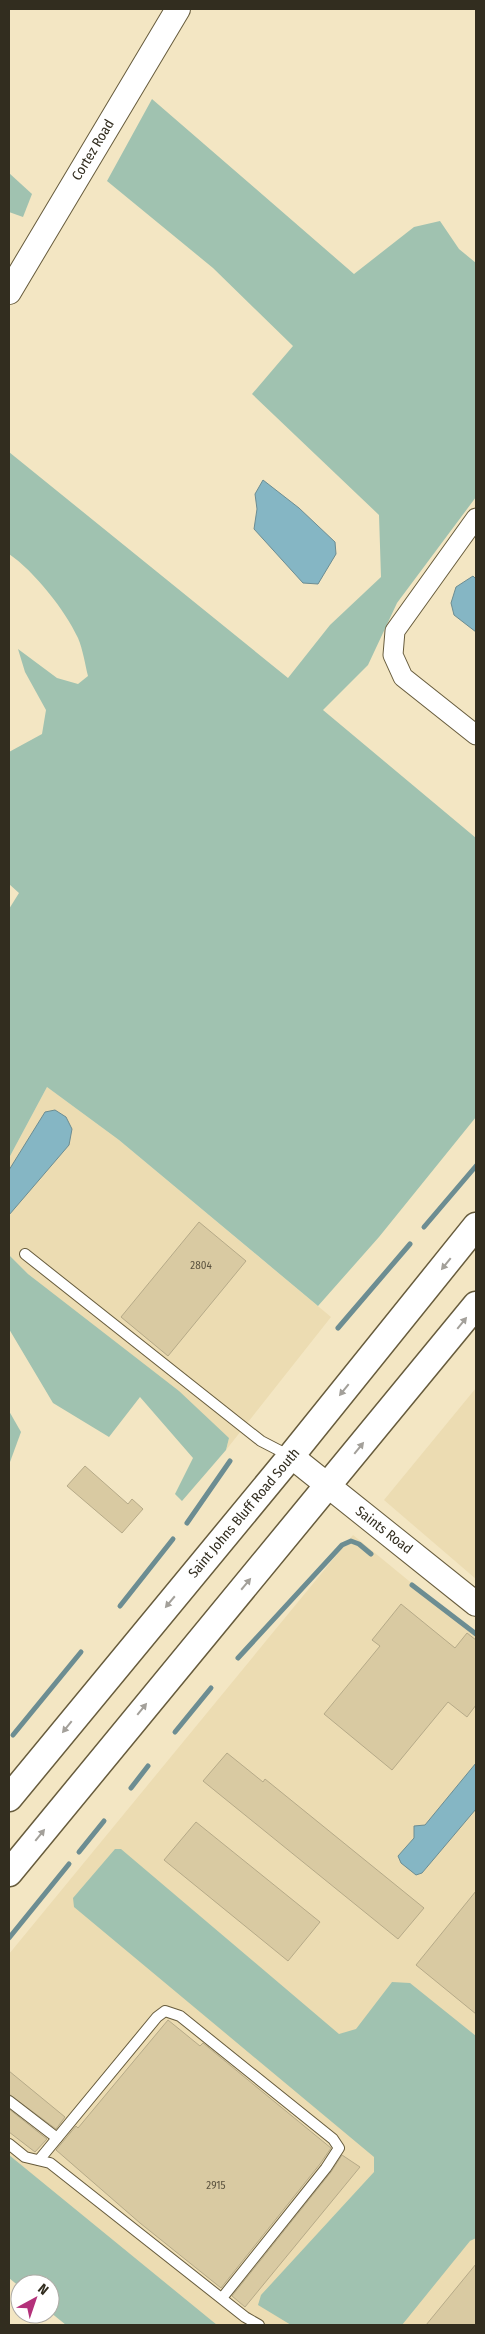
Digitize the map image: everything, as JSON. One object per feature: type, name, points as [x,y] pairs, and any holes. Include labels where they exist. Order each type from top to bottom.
[{"type":"main road","name":"Saint Johns Bluff Road South","points":[[9,1798],[291,1456],[476,1226]]},
{"type":"main road","points":[[9,1873],[476,1305]]},
{"type":"street","name":"Cortez Road","points":[[9,292],[178,9]]},
{"type":"street","points":[[476,518],[395,630],[393,655],[403,676],[476,736]]},
{"type":"street","name":"Saints Road","points":[[291,1456],[476,1604]]},
{"type":"lane","points":[[25,1254],[261,1441],[291,1456]]},
{"type":"lane","points":[[39,2160],[157,2017],[165,2011],[180,2016],[333,2139],[339,2148],[326,2168],[222,2298]]},
{"type":"lane","points":[[9,2100],[57,2138]]},
{"type":"lane","points":[[9,2144],[25,2157],[50,2163],[259,2325]]},
{"type":"shaded area","points":[[47,1087],[119,1140],[331,1317],[226,1450],[229,1438],[28,1274],[9,1255],[9,1158]]},
{"type":"shaded area","points":[[476,1388],[476,1579],[384,1500]]},
{"type":"shaded area","points":[[353,1535],[476,1636],[476,2325],[204,2325],[9,2166],[9,1954]]},
{"type":"green space","points":[[152,99],[354,274],[414,227],[440,221],[459,249],[476,263],[476,497],[397,603],[368,665],[323,710],[476,838],[476,1117],[379,1237],[318,1306],[119,1140],[47,1087],[9,1158],[9,909],[19,893],[9,884],[9,752],[42,734],[46,710],[25,672],[18,649],[57,678],[78,684],[88,676],[80,643],[65,615],[28,570],[9,554],[9,452],[288,678],[330,625],[381,577],[379,515],[252,394],[293,346],[213,268],[107,181]]},
{"type":"green space","points":[[9,173],[32,194],[23,217],[9,212]]},
{"type":"green space","points":[[9,1255],[28,1274],[179,1391],[229,1438],[226,1450],[182,1501],[175,1494],[193,1458],[140,1397],[109,1437],[53,1403],[9,1329]]},
{"type":"green space","points":[[9,1411],[21,1432],[10,1462],[9,1461]]},
{"type":"green space","points":[[115,1849],[121,1849],[339,2034],[356,2029],[392,1982],[410,1983],[476,2036],[476,2238],[470,2241],[402,2325],[291,2325],[258,2305],[261,2295],[374,2172],[374,2157],[74,1907],[73,1898]]},
{"type":"green space","points":[[9,2155],[217,2325],[66,2325],[60,2320],[60,2274],[10,2274],[9,2278]]},
{"type":"water","points":[[263,480],[299,508],[335,542],[336,554],[318,584],[303,583],[254,529],[257,509],[255,494]]},
{"type":"water","points":[[473,576],[476,579],[476,632],[454,615],[451,603],[456,587]]},
{"type":"water","points":[[55,1110],[66,1117],[72,1129],[69,1145],[9,1215],[9,1170],[45,1112]]},
{"type":"water","points":[[476,1763],[476,1809],[422,1873],[416,1875],[401,1863],[398,1856],[414,1838],[414,1826],[425,1825]]},
{"type":"building","points":[[199,1222],[246,1261],[168,1356],[121,1317]]},
{"type":"building","points":[[85,1466],[128,1504],[132,1499],[143,1509],[122,1533],[67,1486]]},
{"type":"building","points":[[401,1604],[455,1648],[467,1633],[476,1640],[476,1705],[467,1717],[448,1702],[392,1770],[324,1714],[380,1646],[372,1640]]},
{"type":"building","points":[[227,1753],[263,1782],[265,1779],[424,1908],[398,1939],[203,1781]]},
{"type":"building","points":[[196,1822],[320,1922],[288,1961],[164,1860]]},
{"type":"building","points":[[476,1891],[476,2014],[416,1965]]},
{"type":"building","points":[[168,2020],[200,2046],[203,2043],[331,2148],[221,2288],[140,2223],[56,2150],[76,2126],[78,2128]]},
{"type":"building","points":[[9,2071],[65,2117],[56,2129],[9,2094]]},
{"type":"building","points":[[9,2109],[47,2139],[35,2152],[9,2132]]},
{"type":"building","points":[[342,2155],[360,2167],[245,2307],[232,2296],[331,2172]]},
{"type":"building","points":[[476,2264],[476,2325],[426,2325]]},
{"type":"waterway","points":[[424,1227],[476,1166]]},
{"type":"waterway","points":[[338,1328],[410,1244]]},
{"type":"waterway","points":[[187,1523],[230,1461]]},
{"type":"waterway","points":[[120,1606],[173,1539]]},
{"type":"waterway","points":[[238,1658],[342,1545],[351,1541],[359,1544],[371,1554]]},
{"type":"waterway","points":[[412,1585],[476,1634]]},
{"type":"waterway","points":[[13,1735],[81,1652]]},
{"type":"waterway","points":[[175,1732],[211,1688]]},
{"type":"waterway","points":[[131,1788],[148,1766]]},
{"type":"waterway","points":[[79,1852],[104,1821]]},
{"type":"waterway","points":[[9,1938],[69,1864]]}]
